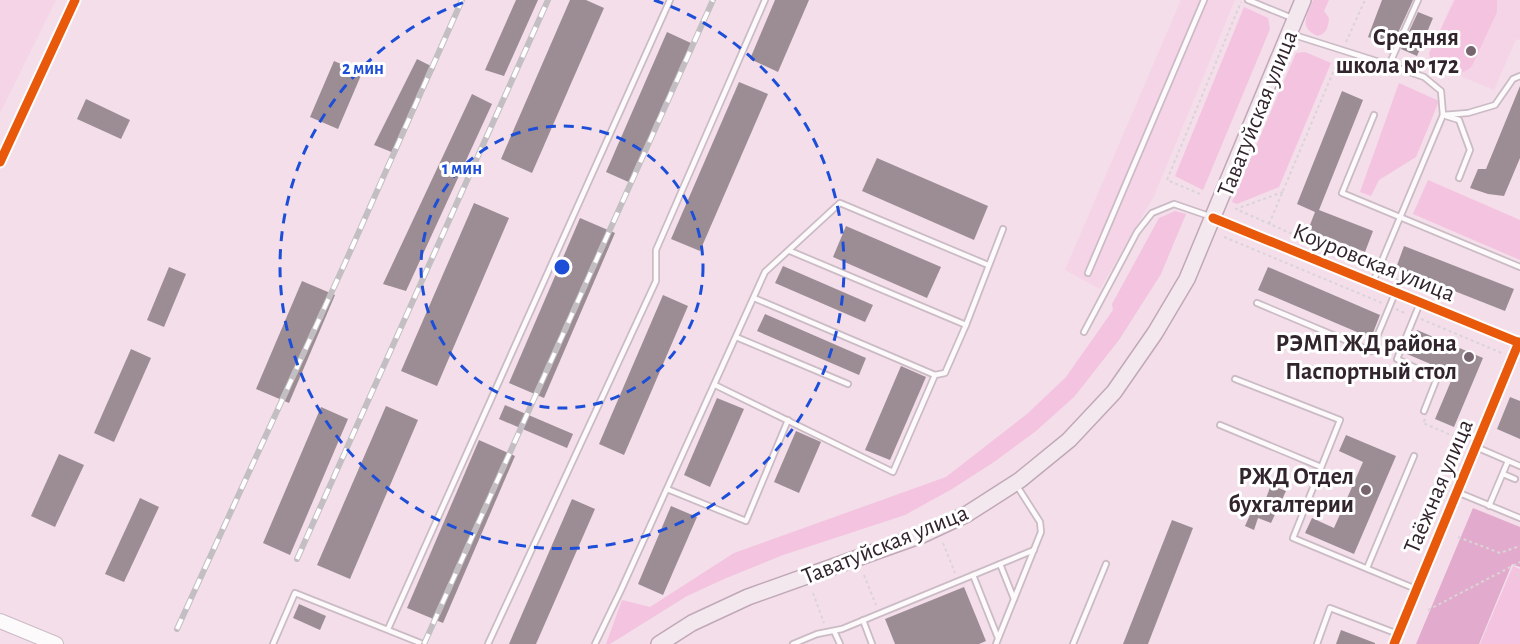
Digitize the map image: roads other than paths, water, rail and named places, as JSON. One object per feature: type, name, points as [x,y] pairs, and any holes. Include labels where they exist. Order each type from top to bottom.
[{"type":"main road","name":"Таватуйская улица","points":[[659,644],[692,623],[748,597],[922,535],[968,514],[1015,483],[1069,440],[1114,392],[1155,333],[1187,279],[1303,0]]},
{"type":"main road","points":[[0,621],[56,644]]},
{"type":"street","points":[[0,162],[75,0]]},
{"type":"street","name":"Коуровская улица","points":[[1213,218],[1520,341]]},
{"type":"street","name":"Таёжная улица","points":[[1394,644],[1520,341]]},
{"type":"lane","points":[[388,629],[670,0]]},
{"type":"lane","points":[[488,644],[656,281],[656,250],[765,0]]},
{"type":"lane","points":[[1088,273],[1204,0]]},
{"type":"lane","points":[[1248,0],[1295,19]]},
{"type":"lane","points":[[1389,65],[1418,0]]},
{"type":"lane","points":[[1289,34],[1424,76],[1441,92],[1443,115],[1373,282]]},
{"type":"lane","points":[[1443,115],[1468,113],[1495,105],[1513,79],[1520,76]]},
{"type":"lane","points":[[1374,115],[1342,193],[1520,267]]},
{"type":"lane","points":[[1443,115],[1459,120],[1470,150],[1458,178]]},
{"type":"lane","points":[[595,644],[765,272],[840,203],[988,265]]},
{"type":"lane","points":[[1084,332],[1137,232],[1152,213],[1174,204],[1213,218]]},
{"type":"lane","points":[[754,298],[935,375],[945,373],[966,326],[1003,229]]},
{"type":"lane","points":[[790,251],[966,326]]},
{"type":"lane","points":[[1257,303],[1371,351],[1396,291]]},
{"type":"lane","points":[[1421,301],[1396,359],[1437,378],[1424,411]]},
{"type":"lane","points":[[736,337],[848,384]]},
{"type":"lane","points":[[715,385],[893,472],[935,375]]},
{"type":"lane","points":[[1235,379],[1340,420],[1293,538],[1416,589]]},
{"type":"lane","points":[[667,489],[746,521],[788,420]]},
{"type":"lane","points":[[1220,426],[1321,467]]},
{"type":"lane","points":[[1476,447],[1520,466]]},
{"type":"lane","points":[[1367,568],[1414,456]]},
{"type":"lane","points":[[1489,506],[1508,461]]},
{"type":"lane","points":[[1503,474],[1515,479]]},
{"type":"lane","points":[[996,644],[1041,532],[1040,522],[1015,483]]},
{"type":"lane","points":[[1457,492],[1520,518]]},
{"type":"lane","points":[[793,644],[879,614],[1034,550]]},
{"type":"lane","points":[[1000,564],[1014,599]]},
{"type":"lane","points":[[1073,644],[1106,564]]},
{"type":"lane","points":[[973,575],[998,638]]},
{"type":"lane","points":[[273,644],[295,593],[423,644]]},
{"type":"lane","points":[[1317,644],[1330,608],[1398,634]]},
{"type":"lane","points":[[862,620],[872,644]]},
{"type":"lane","points":[[834,631],[840,644]]},
{"type":"railway","points":[[177,629],[345,263],[462,0]]},
{"type":"railway","points":[[297,559],[548,0]]},
{"type":"railway","points":[[424,644],[713,0]]},
{"type":"place","name":"Средняя школа № 172","points":[[1471,51]]},
{"type":"place","name":"РЭМП ЖД района Паспортный стол","points":[[1469,357]]},
{"type":"place","name":"РЖД Отдел бухгалтерии","points":[[1366,490]]}]
